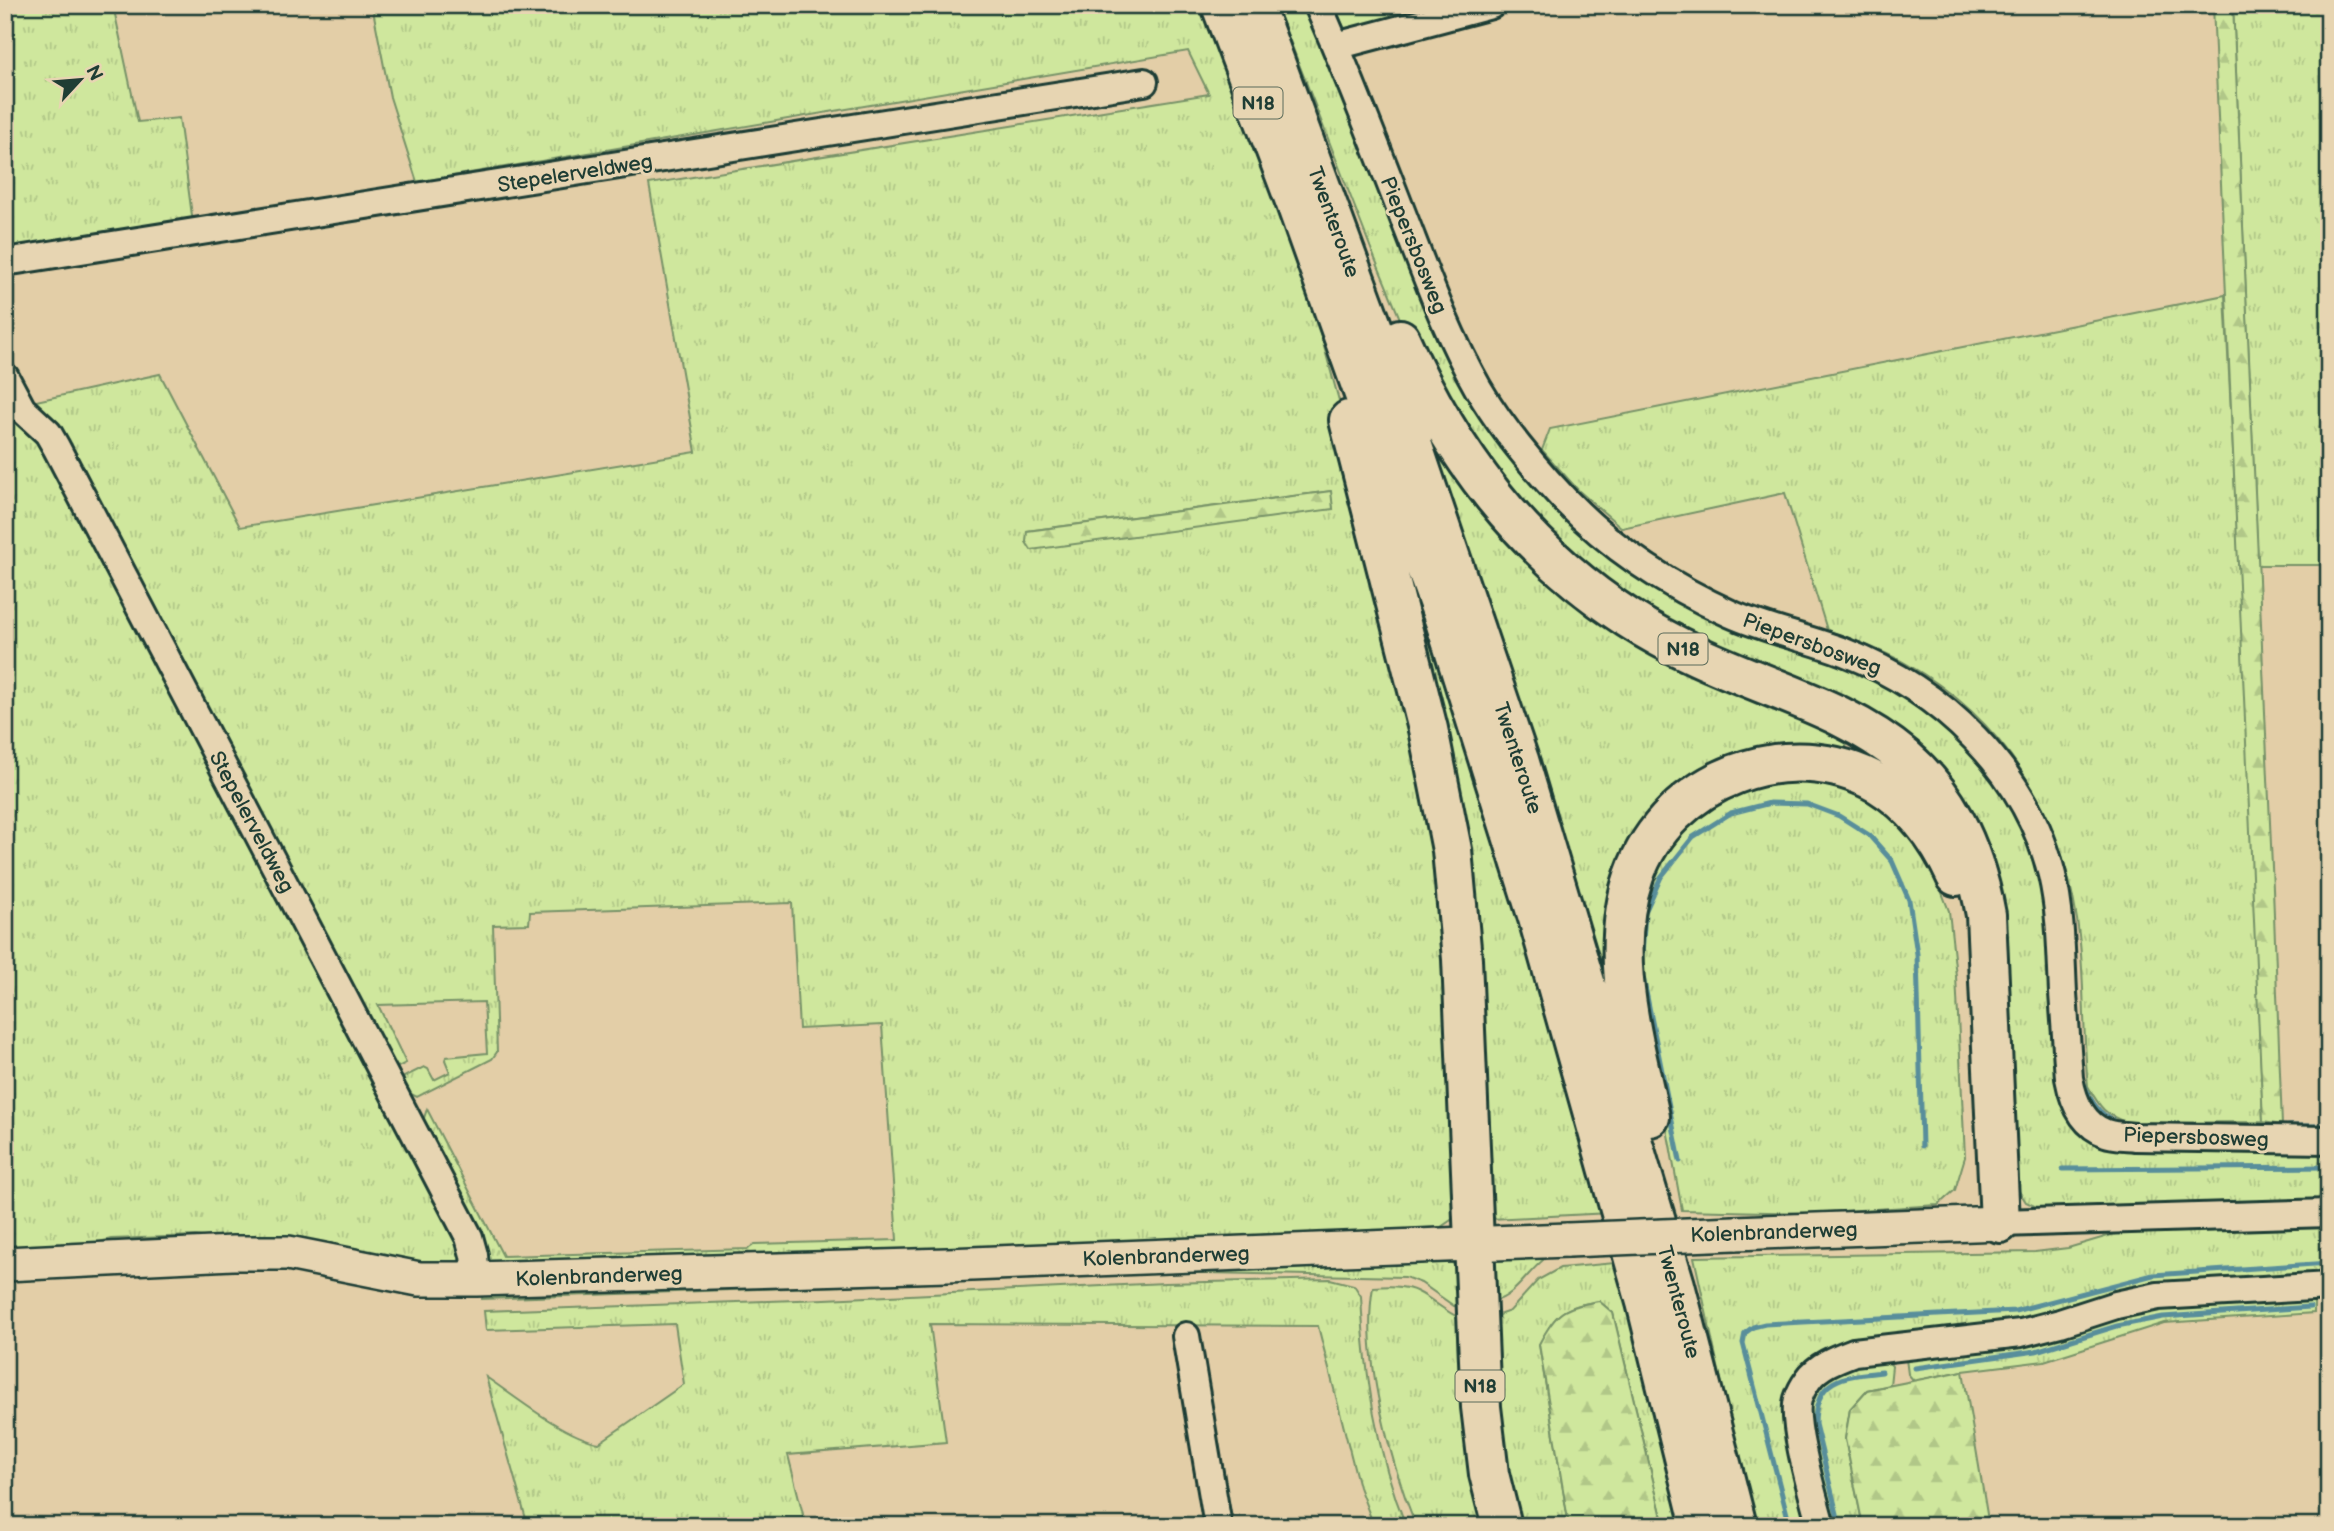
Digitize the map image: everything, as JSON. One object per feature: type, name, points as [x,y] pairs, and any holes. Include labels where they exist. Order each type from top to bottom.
[{"type":"highway","name":"Twenteroute","points":[[1221,5],[1445,621],[1538,918],[1643,1290],[1701,1526]]},
{"type":"highway","name":"Twenteroute","points":[[1254,5],[1402,410],[1519,760],[1675,1285],[1737,1526]]},
{"type":"highway","name":"N18","points":[[1274,57],[1328,165],[1390,317],[1437,417],[1459,452],[1509,516],[1554,561],[1629,619],[1706,660],[1843,717],[1877,735],[1908,759],[1945,802],[1971,853],[1986,915],[1990,1223]]},
{"type":"highway","name":"N18","points":[[1294,201],[1427,729],[1452,850],[1462,959],[1479,1375],[1485,1446],[1502,1526]]},
{"type":"highway","name":"N18","points":[[1675,1285],[1661,1173],[1627,1001],[1623,933],[1626,905],[1642,855],[1666,821],[1706,787],[1759,766],[1805,763],[1830,766],[1877,783],[1918,815],[1934,834],[1947,857],[1958,880],[1970,935],[1990,1223]]},
{"type":"main road","name":"Kolenbranderweg","points":[[5,1264],[233,1253],[288,1253],[419,1279],[476,1279],[934,1266],[1990,1223]]},
{"type":"street","name":"Piepersbosweg","points":[[1318,5],[1445,323],[1480,390],[1527,457],[1565,500],[1605,537],[1647,569],[1696,598],[1772,630],[1841,651],[1914,687],[1945,709],[1978,741],[2003,771],[2022,802],[2051,872],[2061,920],[2069,1078],[2079,1111],[2090,1124],[2106,1133],[2135,1137],[2329,1140]]},
{"type":"street","points":[[1336,46],[1491,5]]},
{"type":"street","name":"Stepelerveldweg","points":[[5,262],[1144,82]]},
{"type":"street","name":"Stepelerveldweg","points":[[5,377],[22,409],[48,433],[57,447],[469,1237],[476,1279]]},
{"type":"street","name":"Kolenbranderweg","points":[[1990,1223],[2329,1213]]},
{"type":"street","points":[[1821,1526],[1798,1427],[1798,1400],[1809,1378],[1832,1360],[1854,1352],[2021,1333],[2116,1305],[2158,1296],[2329,1286]]},
{"type":"street","points":[[1186,1336],[1218,1526]]},
{"type":"green space","points":[[5,5],[113,5],[138,122],[179,118],[193,223],[5,253]]},
{"type":"green space","points":[[372,5],[1205,5],[1313,307],[1348,433],[1436,796],[1454,1218],[1441,1227],[960,1255],[487,1264],[420,1130],[427,1109],[503,1256],[748,1249],[755,1244],[897,1240],[882,1025],[799,1029],[792,903],[530,912],[529,924],[493,925],[497,1052],[492,1059],[417,1097],[399,1088],[404,1077],[424,1067],[434,1080],[450,1072],[446,1057],[487,1053],[484,1002],[378,1005],[406,1063],[398,1067],[387,1065],[35,410],[36,401],[160,374],[240,527],[696,452],[649,184],[1209,94],[1188,51],[417,182],[390,97]],"holes":[[[1330,491],[1333,509],[1027,531]]]},
{"type":"green space","points":[[1276,5],[1310,5],[1474,394],[1628,562],[1915,692],[2007,792],[2041,868],[2087,1128],[2329,1147],[2329,1205],[2047,1212],[2026,1202],[2013,1182],[1960,808],[1754,670],[1569,563],[1425,379]]},
{"type":"green space","points":[[1333,5],[1444,5],[1346,31]]},
{"type":"green space","points":[[2213,5],[2233,5],[2282,1125],[2263,1122]]},
{"type":"green space","points":[[2233,5],[2329,5],[2329,565],[2258,565]]},
{"type":"green space","points":[[2225,295],[2247,726],[2263,1122],[2128,1123],[2104,1110],[2088,1086],[2082,961],[2073,900],[2062,858],[2047,818],[2028,781],[2004,746],[1975,715],[1942,687],[1896,658],[1827,630],[1785,493],[1622,528],[1579,491],[1542,450],[1550,429]]},
{"type":"green space","points":[[5,392],[43,439],[459,1230],[462,1263],[456,1268],[235,1243],[196,1236],[111,1239],[59,1252],[5,1253]]},
{"type":"green space","points":[[1418,399],[1494,512],[1847,739],[1847,745],[1841,754],[1661,817],[1615,1037]]},
{"type":"green space","points":[[1364,417],[1610,1213],[1491,1219],[1471,973]]},
{"type":"green space","points":[[1331,491],[1333,509],[1031,550],[1026,542],[1027,531]]},
{"type":"green space","points":[[1778,775],[1865,790],[1900,817],[1927,854],[1949,911],[1956,976],[1965,1157],[1955,1190],[1938,1205],[1812,1213],[1682,1210],[1636,962],[1640,896],[1664,845],[1700,806]]},
{"type":"green space","points":[[2329,1222],[2329,1281],[2158,1290],[1799,1378],[1813,1526],[1753,1526],[1694,1257],[2035,1252],[2068,1248],[2135,1228]]},
{"type":"green space","points":[[1491,1256],[1547,1257],[1515,1289],[1492,1302]]},
{"type":"green space","points":[[1446,1259],[1459,1268],[1470,1307],[1454,1306],[1421,1283],[1405,1277],[1157,1272],[482,1299],[490,1290]]},
{"type":"green space","points":[[1626,1262],[1689,1526],[1664,1526],[1613,1313],[1599,1301],[1562,1313],[1550,1325],[1539,1345],[1569,1526],[1511,1526],[1484,1320],[1510,1311],[1538,1280],[1560,1268]]},
{"type":"green space","points":[[1330,1279],[1354,1285],[1361,1296],[1374,1413],[1387,1470],[1406,1526],[1374,1526],[1359,1487],[1318,1326],[930,1324],[946,1442],[788,1455],[806,1526],[528,1526],[486,1377],[555,1424],[599,1443],[684,1384],[675,1324],[486,1330],[484,1311],[1165,1283]]},
{"type":"green space","points":[[1373,1287],[1413,1290],[1462,1319],[1498,1526],[1416,1526],[1388,1440],[1374,1376],[1370,1314]]},
{"type":"green space","points":[[2309,1295],[2314,1301],[2314,1313],[2164,1323],[2044,1361],[1963,1371],[1914,1381],[1908,1374],[1906,1359],[2114,1312]]},
{"type":"green space","points":[[1599,1301],[1613,1313],[1664,1526],[1569,1526],[1539,1344],[1550,1325],[1562,1313]]},
{"type":"green space","points":[[1884,1357],[1892,1366],[1890,1385],[1867,1390],[1850,1409],[1845,1439],[1863,1526],[1825,1526],[1802,1422],[1816,1383],[1830,1369]]},
{"type":"green space","points":[[1963,1371],[1989,1526],[1863,1526],[1845,1439],[1850,1409],[1867,1390]]},
{"type":"waterway","points":[[1642,955],[1645,912],[1661,877],[1693,837],[1731,813],[1770,803],[1807,804],[1839,816],[1869,835],[1892,861],[1909,900],[1917,954],[1922,1146]]},
{"type":"waterway","points":[[1642,972],[1680,1161]]},
{"type":"waterway","points":[[2081,1076],[2094,1104],[2104,1115],[2118,1123]]},
{"type":"waterway","points":[[2289,1126],[2329,1126]]},
{"type":"waterway","points":[[2062,1169],[2329,1167]]},
{"type":"waterway","points":[[1790,1526],[1743,1343],[1745,1333],[1753,1327],[1765,1324],[2015,1311],[2153,1275],[2329,1263]]},
{"type":"waterway","points":[[1915,1368],[2036,1351],[2117,1326],[2163,1317],[2310,1307]]},
{"type":"waterway","points":[[1840,1526],[1815,1424],[1816,1409],[1820,1397],[1834,1382],[1855,1375],[1882,1372]]}]
